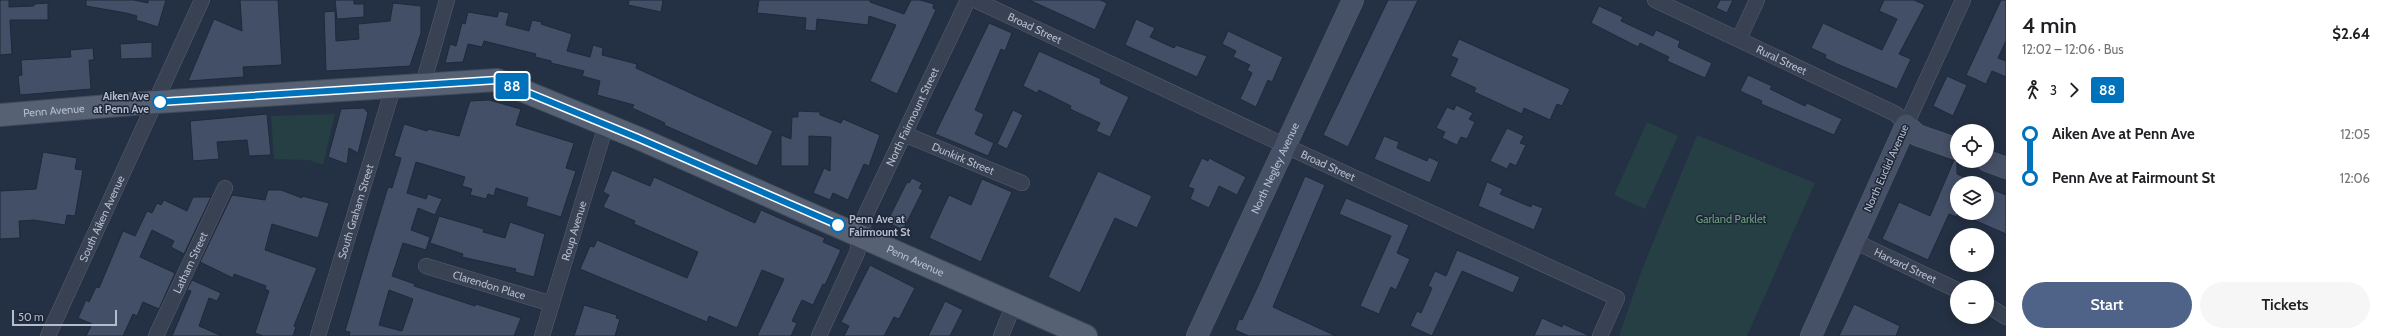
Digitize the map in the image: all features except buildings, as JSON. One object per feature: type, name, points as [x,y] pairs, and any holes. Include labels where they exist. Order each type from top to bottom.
[{"type":"main road","name":"North Negley Avenue","points":[[1197,336],[1353,0]]},
{"type":"main road","name":"Penn Avenue","points":[[0,115],[157,102],[393,88],[423,84],[497,80],[606,125],[861,235],[1086,336]]},
{"type":"main road","points":[[1906,124],[1917,135],[1950,147]]},
{"type":"main road","name":"North Euclid Avenue","points":[[1811,336],[1906,124]]},
{"type":"main road","points":[[1994,164],[2006,168]]},
{"type":"street","name":"South Aiken Avenue","points":[[48,336],[157,102],[202,0]]},
{"type":"street","points":[[423,84],[447,0]]},
{"type":"street","name":"North Fairmount Street","points":[[819,336],[857,253],[865,216],[968,0]]},
{"type":"street","name":"Broad Street","points":[[975,0],[1285,146],[1617,298],[1600,336]]},
{"type":"street","name":"Rural Street","points":[[1655,0],[1896,114],[1906,124]]},
{"type":"street","points":[[1739,39],[1757,0]]},
{"type":"street","name":"North Euclid Avenue","points":[[1906,124],[1963,0]]},
{"type":"street","name":"South Graham Street","points":[[318,336],[393,88]]},
{"type":"street","name":"Roup Avenue","points":[[542,336],[606,125]]},
{"type":"street","name":"Dunkirk Street","points":[[904,134],[1022,183]]},
{"type":"street","name":"Latham Street","points":[[156,336],[225,188]]},
{"type":"street","name":"Harvard Street","points":[[1854,241],[1950,287]]},
{"type":"street","name":"Clarendon Place","points":[[426,266],[552,304]]},
{"type":"street","points":[[1001,336],[1014,304]]},
{"type":"street","points":[[1994,309],[2006,317]]},
{"type":"green space","points":[[335,114],[323,165],[309,160],[274,159],[271,116]]},
{"type":"green space","points":[[1647,122],[1678,136],[1645,209],[1614,195]]},
{"type":"green space","name":"Garland Parklet","points":[[1697,135],[1815,183],[1747,336],[1619,336],[1641,272]]},
{"type":"bus line","name":"88","points":[[160,102],[393,88],[423,84],[497,80],[638,138],[838,225]]},
{"type":"place","name":"Aiken Ave at Penn Ave","points":[[160,102]]},
{"type":"place","name":"Penn Ave at Fairmount St","points":[[838,225]]}]
